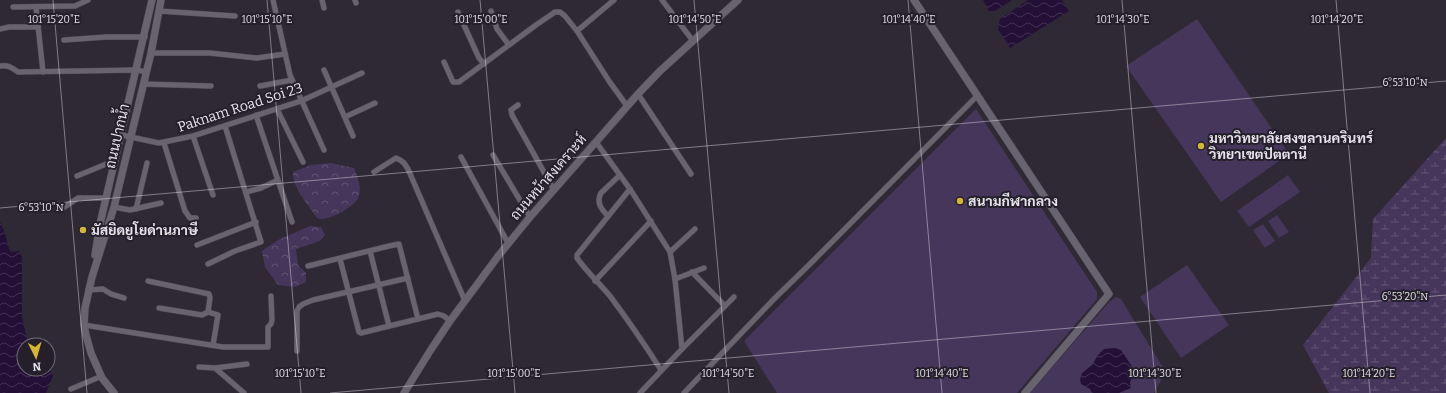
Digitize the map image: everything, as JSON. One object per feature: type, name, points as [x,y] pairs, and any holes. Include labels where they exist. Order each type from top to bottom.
[{"type":"street","points":[[52,0],[52,6]]},
{"type":"street","points":[[13,7],[75,6],[88,0]]},
{"type":"street","name":"ถนนปากน้ำ","points":[[92,277],[100,224],[145,37],[152,0]]},
{"type":"street","name":"ถนนปากน้ำ","points":[[111,392],[91,353],[84,325],[85,308],[88,290],[114,208],[162,0]]},
{"type":"street","points":[[273,0],[292,80],[324,150]]},
{"type":"street","points":[[322,0],[324,8]]},
{"type":"street","points":[[577,31],[614,0]]},
{"type":"street","points":[[662,0],[693,41]]},
{"type":"street","name":"ถนนหน้าสงเคราะห์","points":[[404,393],[450,321],[508,243],[530,217],[638,94],[738,0]]},
{"type":"street","points":[[914,0],[1109,294],[1025,393]]},
{"type":"street","points":[[36,7],[43,72]]},
{"type":"street","points":[[159,11],[235,16]]},
{"type":"street","points":[[491,11],[497,29],[509,45]]},
{"type":"street","points":[[458,12],[479,58],[484,64]]},
{"type":"street","points":[[444,62],[453,82],[455,83],[465,79],[509,45],[556,12],[561,13],[577,31],[609,81],[628,106]]},
{"type":"street","points":[[0,30],[9,27],[38,27]]},
{"type":"street","points":[[64,40],[106,37],[145,37]]},
{"type":"street","points":[[151,53],[210,53],[257,58],[285,54]]},
{"type":"street","points":[[0,66],[8,65],[18,72],[136,70],[146,72]]},
{"type":"street","points":[[324,70],[353,136]]},
{"type":"street","name":"Paknam Road Soi 23","points":[[121,135],[156,143],[164,143],[193,136],[301,101],[362,73]]},
{"type":"street","points":[[260,86],[292,80]]},
{"type":"street","points":[[143,84],[211,86]]},
{"type":"street","points":[[638,94],[691,174]]},
{"type":"street","points":[[684,393],[774,299],[978,96]]},
{"type":"street","points":[[345,117],[375,103]]},
{"type":"street","points":[[518,105],[511,110],[512,115],[554,190]]},
{"type":"street","points":[[277,109],[302,162]]},
{"type":"street","points":[[256,115],[292,222]]},
{"type":"street","points":[[208,264],[235,251],[260,243],[261,240],[225,126]]},
{"type":"street","points":[[193,136],[213,195]]},
{"type":"street","points":[[596,142],[630,189],[670,252],[675,279],[682,349]]},
{"type":"street","points":[[164,143],[184,211],[190,218],[196,218]]},
{"type":"street","points":[[494,155],[530,217]]},
{"type":"street","points":[[461,157],[508,243]]},
{"type":"street","points":[[374,172],[396,158],[404,163],[414,182],[465,301]]},
{"type":"street","points":[[77,176],[116,160]]},
{"type":"street","points":[[136,208],[147,163]]},
{"type":"street","points":[[608,216],[599,204],[599,196],[620,175]]},
{"type":"street","points":[[246,192],[261,188],[278,180]]},
{"type":"street","points":[[630,189],[577,255],[581,263],[595,281],[631,324],[661,370]]},
{"type":"street","points":[[63,208],[78,198],[106,198]]},
{"type":"street","points":[[114,208],[124,210],[161,203]]},
{"type":"street","points":[[595,281],[651,221]]},
{"type":"street","points":[[197,245],[256,222]]},
{"type":"street","points":[[670,252],[695,229]]},
{"type":"street","points":[[308,266],[399,244],[418,319]]},
{"type":"street","points":[[370,251],[389,326]]},
{"type":"street","points":[[340,259],[359,332],[361,333],[438,314],[444,316],[450,321]]},
{"type":"street","points":[[675,279],[704,268]]},
{"type":"street","points":[[692,272],[725,306]]},
{"type":"street","points":[[297,352],[297,311],[299,307],[313,300],[408,278]]},
{"type":"street","points":[[148,280],[209,294],[210,298],[208,312]]},
{"type":"street","points":[[88,290],[103,289],[111,294],[124,298]]},
{"type":"street","points":[[84,325],[213,345],[223,348],[268,347],[268,327],[272,320],[271,296]]},
{"type":"street","points":[[640,393],[734,297]]},
{"type":"street","points":[[159,308],[202,315],[208,312],[218,315],[213,345]]},
{"type":"street","points":[[199,367],[215,368],[247,364]]},
{"type":"street","points":[[215,368],[244,393]]},
{"type":"street","points":[[71,389],[102,376]]},
{"type":"green space","points":[[1197,19],[1289,154],[1221,202],[1126,66]]},
{"type":"green space","name":"สนามกีฬากลาง","points":[[976,109],[1097,292],[1097,299],[1017,393],[777,393],[744,341]]},
{"type":"green space","points":[[1446,138],[1446,393],[1329,393],[1303,345],[1371,258],[1373,219]]},
{"type":"green space","points":[[331,163],[354,168],[360,185],[360,193],[357,200],[341,213],[321,219],[317,218],[298,190],[293,178],[293,172],[311,165]]},
{"type":"green space","points":[[1288,175],[1300,192],[1249,227],[1237,211]]},
{"type":"green space","points":[[1277,215],[1289,232],[1279,238],[1268,221]]},
{"type":"green space","points":[[1263,224],[1275,241],[1265,248],[1253,230]]},
{"type":"green space","points":[[310,226],[321,227],[325,235],[320,241],[296,249],[298,265],[306,273],[306,282],[295,287],[278,285],[265,267],[262,251],[278,240]]},
{"type":"green space","points":[[1187,265],[1229,325],[1181,358],[1140,297]]},
{"type":"green space","points":[[1116,297],[1121,299],[1164,369],[1164,375],[1154,393],[1030,393],[1109,302]]},
{"type":"water","points":[[983,0],[1012,0],[995,11],[989,11]]},
{"type":"water","points":[[1028,0],[1062,0],[1069,11],[1010,48],[998,29],[1000,19]]},
{"type":"water","points":[[0,222],[5,233],[10,252],[19,251],[22,257],[22,316],[26,337],[16,337],[16,377],[53,377],[46,393],[0,393]]},
{"type":"water","points":[[1115,348],[1121,350],[1135,371],[1130,382],[1131,388],[1119,393],[1092,393],[1090,389],[1081,384],[1080,380],[1082,373],[1092,365],[1104,349]]},
{"type":"place","name":"มหาวิทยาลัยสงขลานครินทร์ วิทยาเขตปัตตานี","points":[[1201,146]]},
{"type":"place","name":"สนามกีฬากลาง","points":[[960,201]]},
{"type":"place","name":"มัสยิดยูโยด่านภาษี","points":[[83,230]]}]
